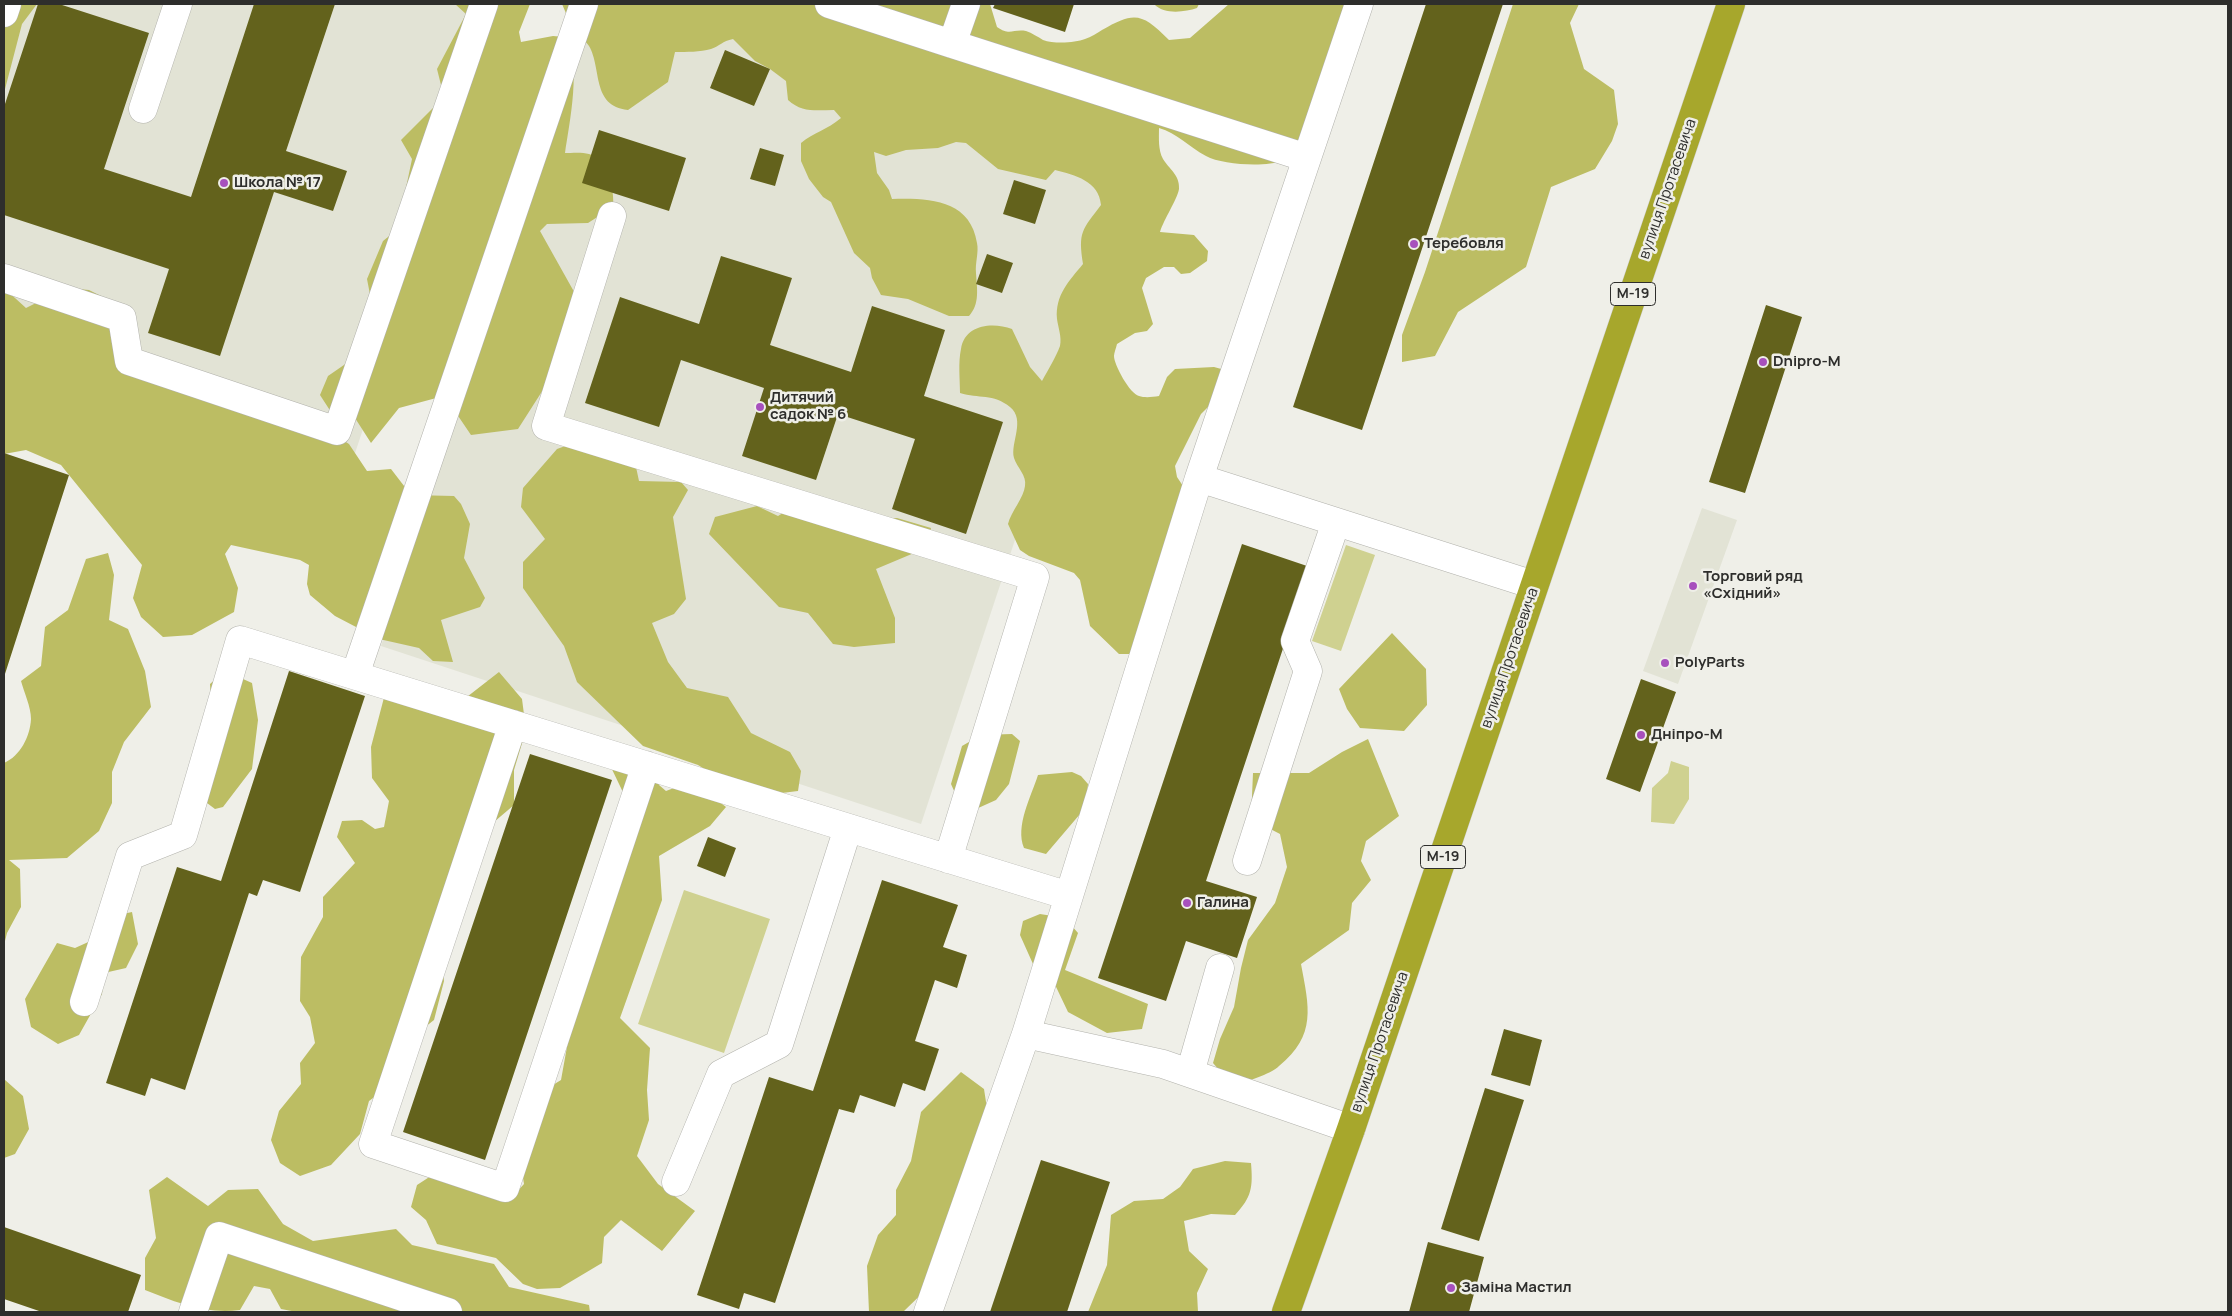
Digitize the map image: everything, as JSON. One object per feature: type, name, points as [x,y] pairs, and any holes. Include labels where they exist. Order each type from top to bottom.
[{"type":"highway","name":"вулиця Протасевича","points":[[1286,1312],[1351,1129],[1731,4]]},
{"type":"lane","points":[[4,13],[7,4]]},
{"type":"lane","points":[[143,109],[178,4]]},
{"type":"lane","points":[[4,278],[122,318],[130,361],[337,431],[484,4]]},
{"type":"lane","points":[[355,675],[584,4]]},
{"type":"lane","points":[[829,4],[1307,158]]},
{"type":"lane","points":[[952,44],[966,4]]},
{"type":"lane","points":[[928,1312],[1026,1034],[1199,478],[1359,4]]},
{"type":"lane","points":[[612,216],[546,426],[1035,577],[948,859]]},
{"type":"lane","points":[[1199,478],[1534,585]]},
{"type":"lane","points":[[1247,861],[1308,671],[1295,640],[1336,522]]},
{"type":"lane","points":[[84,1002],[130,856],[183,835],[240,640],[1068,896]]},
{"type":"lane","points":[[513,724],[373,1144],[505,1188],[646,765]]},
{"type":"lane","points":[[676,1182],[721,1074],[779,1044],[848,828]]},
{"type":"lane","points":[[1190,1073],[1220,968]]},
{"type":"lane","points":[[1026,1034],[1163,1064],[1351,1129]]},
{"type":"lane","points":[[193,1312],[219,1236],[448,1312]]},
{"type":"shaded area","name":"Школа № 17","points":[[4,4],[505,4],[347,477],[4,362]]},
{"type":"shaded area","points":[[4,4],[37,4],[22,24],[4,93]]},
{"type":"shaded area","points":[[455,4],[530,4],[519,32],[521,42],[553,36],[564,37],[570,47],[574,76],[565,153],[589,154],[601,162],[609,176],[613,193],[613,207],[588,223],[547,224],[540,231],[582,306],[571,346],[518,429],[471,435],[448,401],[440,397],[399,408],[371,443],[355,418],[331,412],[320,395],[328,376],[370,347],[373,310],[367,279],[383,241],[409,220],[403,202],[412,159],[401,140],[444,97],[437,69],[466,14]]},
{"type":"shaded area","points":[[562,4],[990,4],[997,27],[1001,30],[1008,32],[1026,31],[1043,40],[1064,42],[1087,38],[1113,24],[1131,18],[1145,20],[1152,24],[1169,40],[1190,38],[1229,4],[1345,4],[1328,102],[1283,161],[1266,164],[1244,164],[1213,159],[1172,133],[1159,128],[1161,155],[1176,176],[1179,184],[1176,199],[1160,232],[1194,235],[1208,251],[1207,261],[1190,273],[1181,274],[1174,267],[1164,267],[1146,278],[1142,288],[1153,324],[1147,331],[1135,333],[1117,344],[1114,355],[1115,360],[1123,379],[1131,390],[1135,394],[1144,397],[1159,396],[1167,377],[1175,369],[1214,367],[1225,370],[1217,398],[1201,414],[1175,466],[1177,477],[1185,489],[1137,650],[1129,654],[1119,654],[1090,626],[1080,580],[1074,573],[1029,556],[1020,550],[1008,524],[1025,486],[1025,478],[1015,462],[1013,452],[1017,425],[1015,412],[998,400],[960,393],[961,349],[968,334],[981,327],[997,326],[1012,329],[1030,367],[1042,381],[1060,346],[1057,319],[1058,303],[1064,289],[1083,264],[1081,238],[1089,220],[1101,205],[1096,190],[1085,180],[1055,170],[1046,180],[998,169],[966,143],[956,142],[938,148],[906,150],[886,156],[874,152],[877,173],[889,190],[892,199],[933,201],[957,209],[966,217],[973,228],[977,243],[977,296],[975,306],[969,316],[949,316],[908,299],[881,295],[872,278],[870,268],[854,253],[831,202],[823,197],[809,179],[801,161],[801,143],[841,118],[834,110],[809,110],[793,104],[788,100],[786,81],[755,61],[733,39],[707,50],[675,52],[668,82],[628,110],[616,107],[603,94],[589,46],[577,34]]},
{"type":"shaded area","name":"Дитячий садок № 6","points":[[593,4],[676,4],[1138,168],[921,824],[381,646]]},
{"type":"shaded area","points":[[1154,4],[1199,4],[1197,8],[1175,12],[1163,10]]},
{"type":"shaded area","points":[[1513,4],[1579,4],[1570,23],[1584,69],[1614,90],[1618,124],[1612,141],[1595,169],[1551,187],[1526,267],[1458,312],[1435,356],[1402,362],[1402,335],[1425,272]]},
{"type":"shaded area","points":[[4,288],[26,308],[66,288],[89,290],[101,296],[106,307],[112,343],[129,361],[338,437],[349,444],[367,471],[391,469],[411,495],[454,496],[461,504],[470,524],[464,558],[485,598],[480,607],[441,620],[453,662],[433,661],[419,648],[379,639],[335,616],[310,595],[307,584],[309,565],[300,560],[231,545],[225,554],[238,588],[234,612],[192,635],[163,637],[141,617],[133,598],[142,565],[61,465],[26,450],[4,454]]},
{"type":"shaded area","points":[[607,431],[630,439],[639,481],[681,482],[688,490],[673,517],[686,599],[674,614],[652,623],[668,662],[687,688],[728,697],[751,733],[790,752],[801,771],[798,791],[749,797],[698,765],[643,746],[577,682],[564,646],[523,588],[523,562],[545,539],[521,507],[523,488],[557,449]]},
{"type":"shaded area","points":[[796,505],[835,523],[897,518],[931,528],[926,548],[876,569],[895,618],[895,643],[854,647],[833,644],[808,613],[779,607],[709,534],[715,517],[757,506],[778,516]]},
{"type":"shaded area","name":"Торговий ряд «Східний»","points":[[1702,508],[1737,520],[1678,684],[1643,671]]},
{"type":"shaded area","points":[[108,553],[114,575],[109,620],[128,629],[145,671],[151,707],[124,742],[112,772],[112,803],[99,831],[67,858],[9,860],[20,869],[21,907],[7,933],[4,945],[4,763],[15,756],[23,745],[29,732],[31,719],[29,705],[21,681],[41,666],[45,627],[68,610],[86,559]]},
{"type":"shaded area","points":[[1392,633],[1426,669],[1427,705],[1404,731],[1360,728],[1347,709],[1339,689]]},
{"type":"shaded area","points":[[225,671],[252,683],[258,720],[252,769],[223,807],[215,809],[207,803],[197,737],[212,718],[210,684]]},
{"type":"shaded area","points":[[499,672],[522,699],[526,730],[514,770],[514,805],[481,833],[440,951],[444,981],[434,1020],[415,1035],[396,1081],[369,1101],[360,1134],[331,1165],[300,1176],[280,1163],[271,1140],[279,1111],[301,1084],[300,1063],[315,1043],[310,1017],[300,1001],[301,957],[323,917],[323,897],[355,863],[337,837],[342,821],[362,820],[375,829],[384,827],[389,801],[372,778],[371,747],[386,690],[454,707]]},
{"type":"shaded area","points":[[1012,734],[1020,741],[1009,784],[996,800],[976,809],[955,793],[951,784],[962,746],[981,735]]},
{"type":"shaded area","points":[[1368,739],[1399,816],[1366,841],[1361,861],[1371,880],[1352,903],[1349,930],[1301,964],[1308,1007],[1305,1031],[1300,1043],[1275,1069],[1233,1086],[1213,1063],[1220,1039],[1234,1007],[1248,940],[1275,903],[1287,867],[1280,834],[1251,819],[1253,773],[1309,773],[1342,752]]},
{"type":"shaded area","points":[[608,761],[654,761],[659,785],[666,791],[692,781],[726,807],[710,826],[659,856],[662,900],[620,1018],[650,1048],[647,1090],[649,1120],[637,1156],[658,1184],[695,1211],[662,1251],[621,1220],[604,1237],[602,1263],[560,1288],[537,1289],[523,1284],[496,1258],[437,1244],[426,1220],[411,1207],[417,1185],[434,1174],[514,1195],[524,1184],[514,1122],[519,1106],[561,1080],[576,997],[631,809]]},
{"type":"shaded area","points":[[1072,772],[1081,776],[1088,784],[1086,807],[1046,854],[1024,848],[1021,830],[1028,802],[1038,775]]},
{"type":"shaded area","points":[[132,912],[138,944],[126,968],[104,973],[102,994],[79,1035],[58,1044],[31,1027],[25,999],[57,943],[75,948],[95,939],[95,920]]},
{"type":"shaded area","points":[[1040,914],[1065,918],[1078,933],[1065,970],[1148,1004],[1142,1029],[1107,1033],[1068,1012],[1048,970],[1033,964],[1020,935],[1023,921]]},
{"type":"shaded area","points":[[961,1072],[984,1089],[988,1115],[938,1278],[903,1312],[869,1312],[867,1266],[878,1235],[896,1215],[896,1190],[911,1161],[921,1112]]},
{"type":"shaded area","points":[[4,1079],[23,1096],[29,1129],[15,1154],[4,1158]]},
{"type":"shaded area","points":[[1225,1161],[1251,1163],[1252,1179],[1250,1191],[1245,1203],[1235,1215],[1211,1214],[1184,1221],[1189,1251],[1208,1269],[1197,1293],[1198,1312],[1088,1312],[1107,1265],[1111,1215],[1134,1201],[1163,1199],[1180,1187],[1193,1169]]},
{"type":"shaded area","points":[[167,1177],[208,1206],[228,1190],[258,1189],[283,1224],[313,1241],[396,1229],[412,1245],[494,1264],[509,1287],[589,1305],[590,1312],[297,1312],[281,1309],[270,1289],[254,1286],[240,1310],[215,1311],[180,1303],[145,1290],[145,1258],[156,1238],[149,1190]]},
{"type":"green space","points":[[1346,545],[1375,555],[1341,651],[1312,641]]},
{"type":"green space","points":[[1671,761],[1689,767],[1689,799],[1674,824],[1651,822],[1652,788],[1668,773]]},
{"type":"green space","points":[[684,890],[770,919],[724,1053],[638,1024]]},
{"type":"building","points":[[38,4],[59,4],[149,33],[104,169],[191,197],[254,4],[335,4],[286,151],[347,171],[333,211],[274,192],[220,356],[148,333],[169,269],[4,215],[4,107]]},
{"type":"building","points":[[995,4],[1074,4],[1065,32],[993,8]]},
{"type":"building","points":[[1426,4],[1503,4],[1362,430],[1293,407]]},
{"type":"building","points":[[725,50],[770,69],[754,106],[710,88]]},
{"type":"building","points":[[599,130],[686,158],[669,211],[582,183]]},
{"type":"building","points":[[760,148],[784,155],[775,186],[750,179]]},
{"type":"building","points":[[1014,180],[1046,190],[1035,224],[1003,214]]},
{"type":"building","points":[[987,254],[1013,263],[1002,293],[976,284]]},
{"type":"building","points":[[721,256],[792,278],[770,345],[851,372],[872,306],[945,330],[924,396],[1003,422],[966,534],[892,509],[915,439],[838,414],[816,480],[742,456],[764,388],[681,360],[659,427],[585,403],[620,297],[699,324]]},
{"type":"building","points":[[1766,305],[1802,317],[1745,493],[1709,482]]},
{"type":"building","points":[[4,453],[69,475],[4,677]]},
{"type":"building","points":[[1242,544],[1310,567],[1206,881],[1257,897],[1237,958],[1186,941],[1166,1001],[1098,978]]},
{"type":"building","points":[[289,671],[365,696],[300,892],[263,880],[257,896],[249,893],[185,1090],[151,1078],[145,1096],[106,1083],[177,867],[221,881]]},
{"type":"building","name":"Дніпро-М","points":[[1641,679],[1676,692],[1640,792],[1606,779]]},
{"type":"building","points":[[530,754],[612,780],[485,1160],[403,1132]]},
{"type":"building","points":[[708,837],[736,848],[725,877],[697,866]]},
{"type":"building","points":[[882,880],[958,905],[943,947],[967,955],[957,988],[935,980],[915,1041],[939,1049],[925,1091],[903,1083],[895,1107],[860,1095],[854,1113],[839,1109],[775,1303],[744,1293],[739,1309],[697,1295],[769,1077],[813,1091]]},
{"type":"building","points":[[1504,1029],[1542,1040],[1530,1086],[1491,1075]]},
{"type":"building","points":[[1485,1088],[1524,1100],[1479,1241],[1441,1229]]},
{"type":"building","points":[[1041,1160],[1110,1182],[1067,1312],[990,1312]]},
{"type":"building","points":[[4,1227],[141,1275],[128,1312],[42,1312],[4,1299]]},
{"type":"building","points":[[1428,1242],[1484,1257],[1469,1312],[1409,1312]]},
{"type":"place","name":"Школа № 17","points":[[224,183]]},
{"type":"place","name":"Теребовля","points":[[1414,244]]},
{"type":"place","name":"Dnipro-M","points":[[1763,362]]},
{"type":"place","name":"Дитячий садок № 6","points":[[760,407]]},
{"type":"place","name":"Торговий ряд «Східний»","points":[[1693,586]]},
{"type":"place","name":"PolyParts","points":[[1665,663]]},
{"type":"place","name":"Дніпро-М","points":[[1641,735]]},
{"type":"place","name":"Галина","points":[[1187,903]]},
{"type":"place","name":"Заміна Мастил","points":[[1451,1288]]}]
